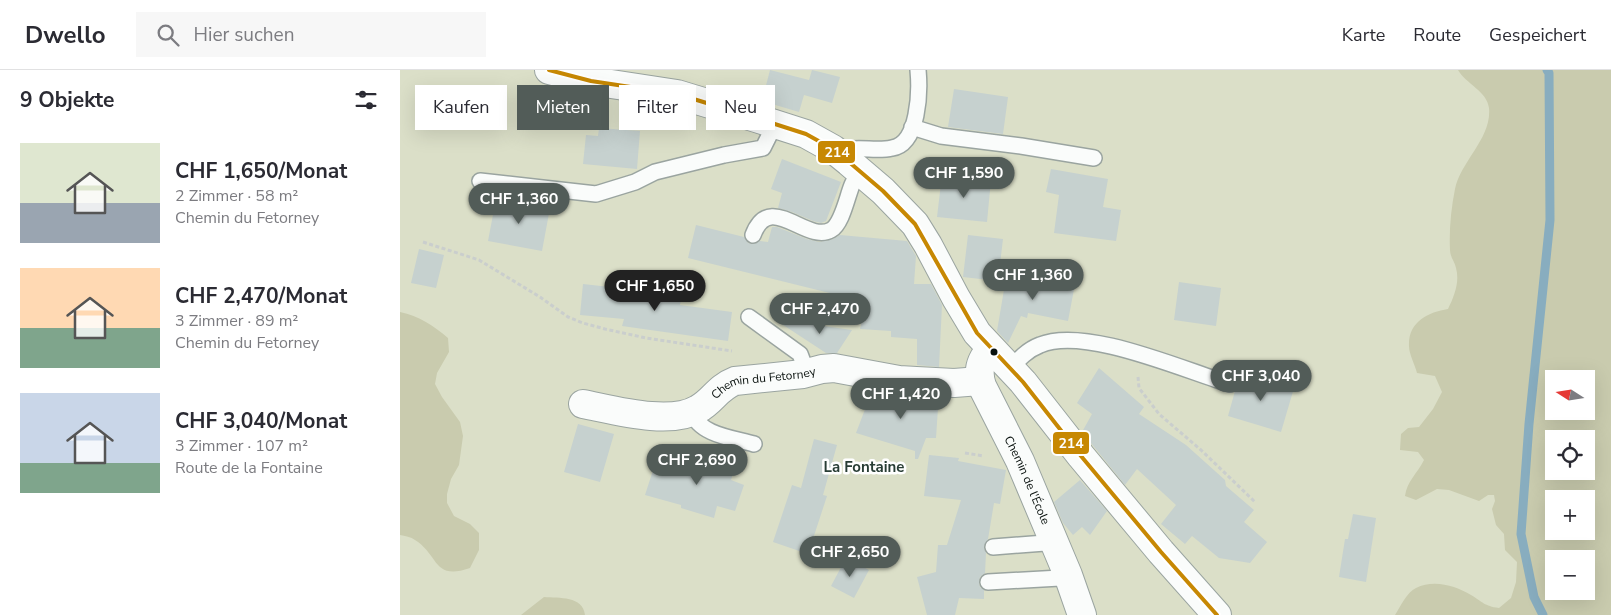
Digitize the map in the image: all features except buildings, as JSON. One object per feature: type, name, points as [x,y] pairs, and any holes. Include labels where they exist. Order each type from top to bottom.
[{"type":"street","points":[[549,70],[591,82],[677,94],[706,103]]},
{"type":"street","points":[[775,123],[820,141],[882,191],[915,224],[928,244],[966,316],[991,349],[1050,416],[1161,552],[1218,615]]},
{"type":"street","points":[[980,381],[980,364],[991,349]]},
{"type":"street","name":"Chemin du Fetorney","points":[[583,404],[662,417],[675,417],[692,412],[706,403],[724,386],[735,382],[803,374],[822,368],[847,370],[916,382],[954,383],[980,381]]},
{"type":"street","name":"Chemin de l'École","points":[[980,381],[1020,461],[1068,575],[1082,615]]},
{"type":"lane","points":[[754,235],[759,223],[765,218],[772,217],[819,232],[832,230],[838,224],[853,182],[852,165],[854,149],[893,148],[902,144],[908,136],[917,110],[919,96],[918,70]]},
{"type":"lane","points":[[912,127],[941,136],[1094,158]]},
{"type":"lane","points":[[480,182],[596,194],[635,182],[655,172],[724,155],[763,148],[772,130]]},
{"type":"lane","points":[[749,317],[800,354],[803,362]]},
{"type":"lane","points":[[1010,369],[1025,353],[1041,344],[1062,340],[1095,343],[1140,354],[1230,384]]},
{"type":"lane","points":[[692,412],[700,426],[712,432],[754,444]]},
{"type":"lane","points":[[993,547],[1045,543],[1053,540]]},
{"type":"lane","points":[[988,582],[1060,578],[1068,575]]},
{"type":"path","points":[[423,242],[479,260],[540,297],[568,317],[583,323],[646,338],[735,351]]},
{"type":"path","points":[[1136,375],[1139,378],[1139,388],[1159,414],[1255,502]]},
{"type":"green space","points":[[400,70],[1611,70],[1611,615],[400,615]]},
{"type":"green space","points":[[1458,70],[1611,70],[1611,615],[1395,615],[1410,593],[1423,585],[1452,586],[1487,605],[1499,608],[1511,598],[1516,582],[1517,562],[1505,550],[1504,534],[1496,525],[1492,509],[1495,501],[1494,495],[1488,495],[1479,501],[1449,490],[1437,489],[1416,500],[1405,496],[1410,482],[1424,460],[1418,452],[1400,450],[1401,434],[1408,428],[1419,427],[1433,409],[1442,392],[1435,376],[1417,373],[1409,349],[1410,338],[1412,331],[1421,320],[1433,313],[1448,309],[1457,284],[1457,273],[1450,253],[1451,212],[1458,179],[1481,139],[1489,119],[1487,102],[1480,92]]},
{"type":"green space","points":[[400,312],[426,322],[448,338],[449,352],[437,373],[435,384],[460,422],[463,436],[459,465],[451,479],[447,503],[454,516],[470,524],[479,533],[479,550],[470,568],[458,571],[443,569],[423,546],[412,538],[400,535]]},
{"type":"green space","points":[[544,597],[575,601],[580,604],[585,615],[521,615]]},
{"type":"waterway","points":[[1543,615],[1534,597],[1521,534],[1529,424],[1550,220],[1549,73],[1547,70]]},
{"type":"transit line","name":"214","points":[[549,70],[591,81],[677,94],[756,118],[806,134],[833,149],[849,162],[883,191],[915,224],[977,333],[1023,382],[1081,456],[1161,552],[1217,615]]},
{"type":"district","name":"La Fontaine","points":[[864,467]]}]
